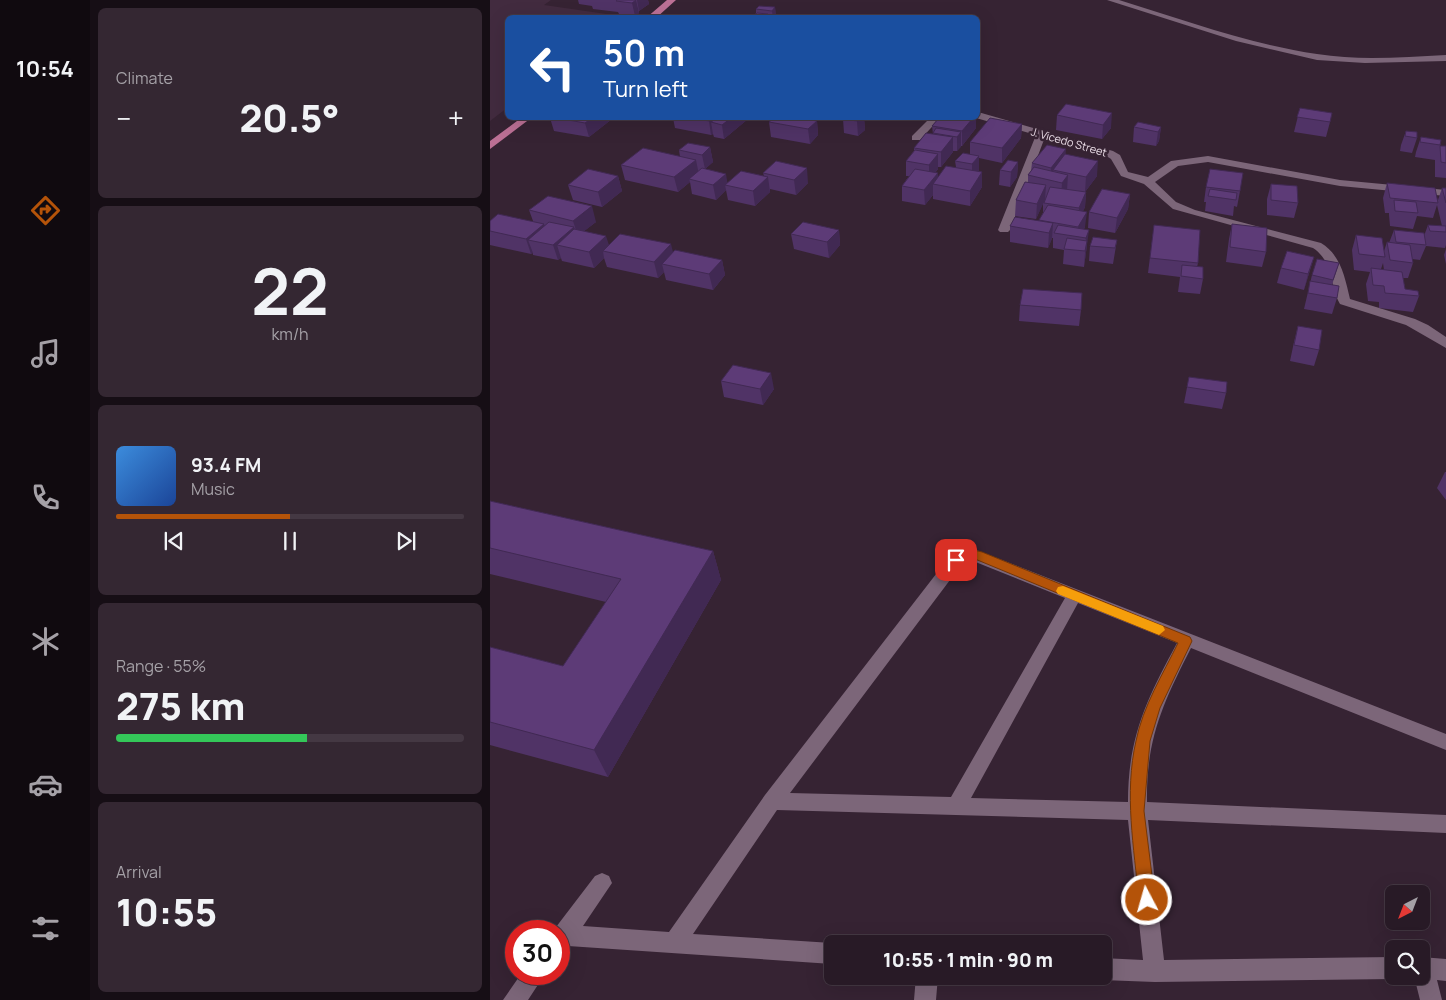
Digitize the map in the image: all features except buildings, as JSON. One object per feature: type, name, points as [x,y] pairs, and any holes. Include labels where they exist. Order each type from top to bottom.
[{"type":"main road","points":[[654,15],[672,0]]},
{"type":"main road","points":[[490,146],[523,120]]},
{"type":"street","points":[[1111,0],[1264,48],[1319,57],[1380,61],[1446,58]]},
{"type":"street","name":"J. Vicedo Street","points":[[980,116],[1109,153],[1116,157],[1119,170],[1125,175],[1148,182],[1163,199],[1197,215],[1306,241],[1325,249],[1335,265],[1344,301],[1402,318],[1428,330],[1446,344]]},
{"type":"street","points":[[916,138],[933,120]]},
{"type":"street","points":[[1004,230],[1041,134]]},
{"type":"street","points":[[1148,182],[1175,163],[1208,159],[1340,183],[1446,193]]},
{"type":"street","points":[[673,944],[772,801],[956,560],[966,552],[1186,641],[1446,742]]},
{"type":"street","points":[[956,806],[1074,596]]},
{"type":"street","points":[[1155,971],[1137,811],[1143,741],[1154,708],[1186,641]]},
{"type":"street","points":[[772,801],[1137,811],[1446,824]]},
{"type":"street","points":[[570,926],[602,883]]},
{"type":"street","points":[[570,938],[824,953]]},
{"type":"street","points":[[1112,969],[1155,971],[1385,968]]},
{"type":"street","points":[[1430,969],[1446,970]]},
{"type":"street","points":[[514,1000],[526,985]]},
{"type":"street","points":[[925,1000],[926,985]]},
{"type":"street","points":[[1426,985],[1430,1000]]},
{"type":"shaded area","points":[[490,0],[551,0],[544,5],[613,15],[505,15],[505,110],[490,121]]},
{"type":"slow traffic","points":[[1063,591],[1159,630]]},
{"type":"route","points":[[956,560],[966,552],[978,556],[1186,641],[1154,708],[1143,741],[1137,811],[1147,900]]}]
